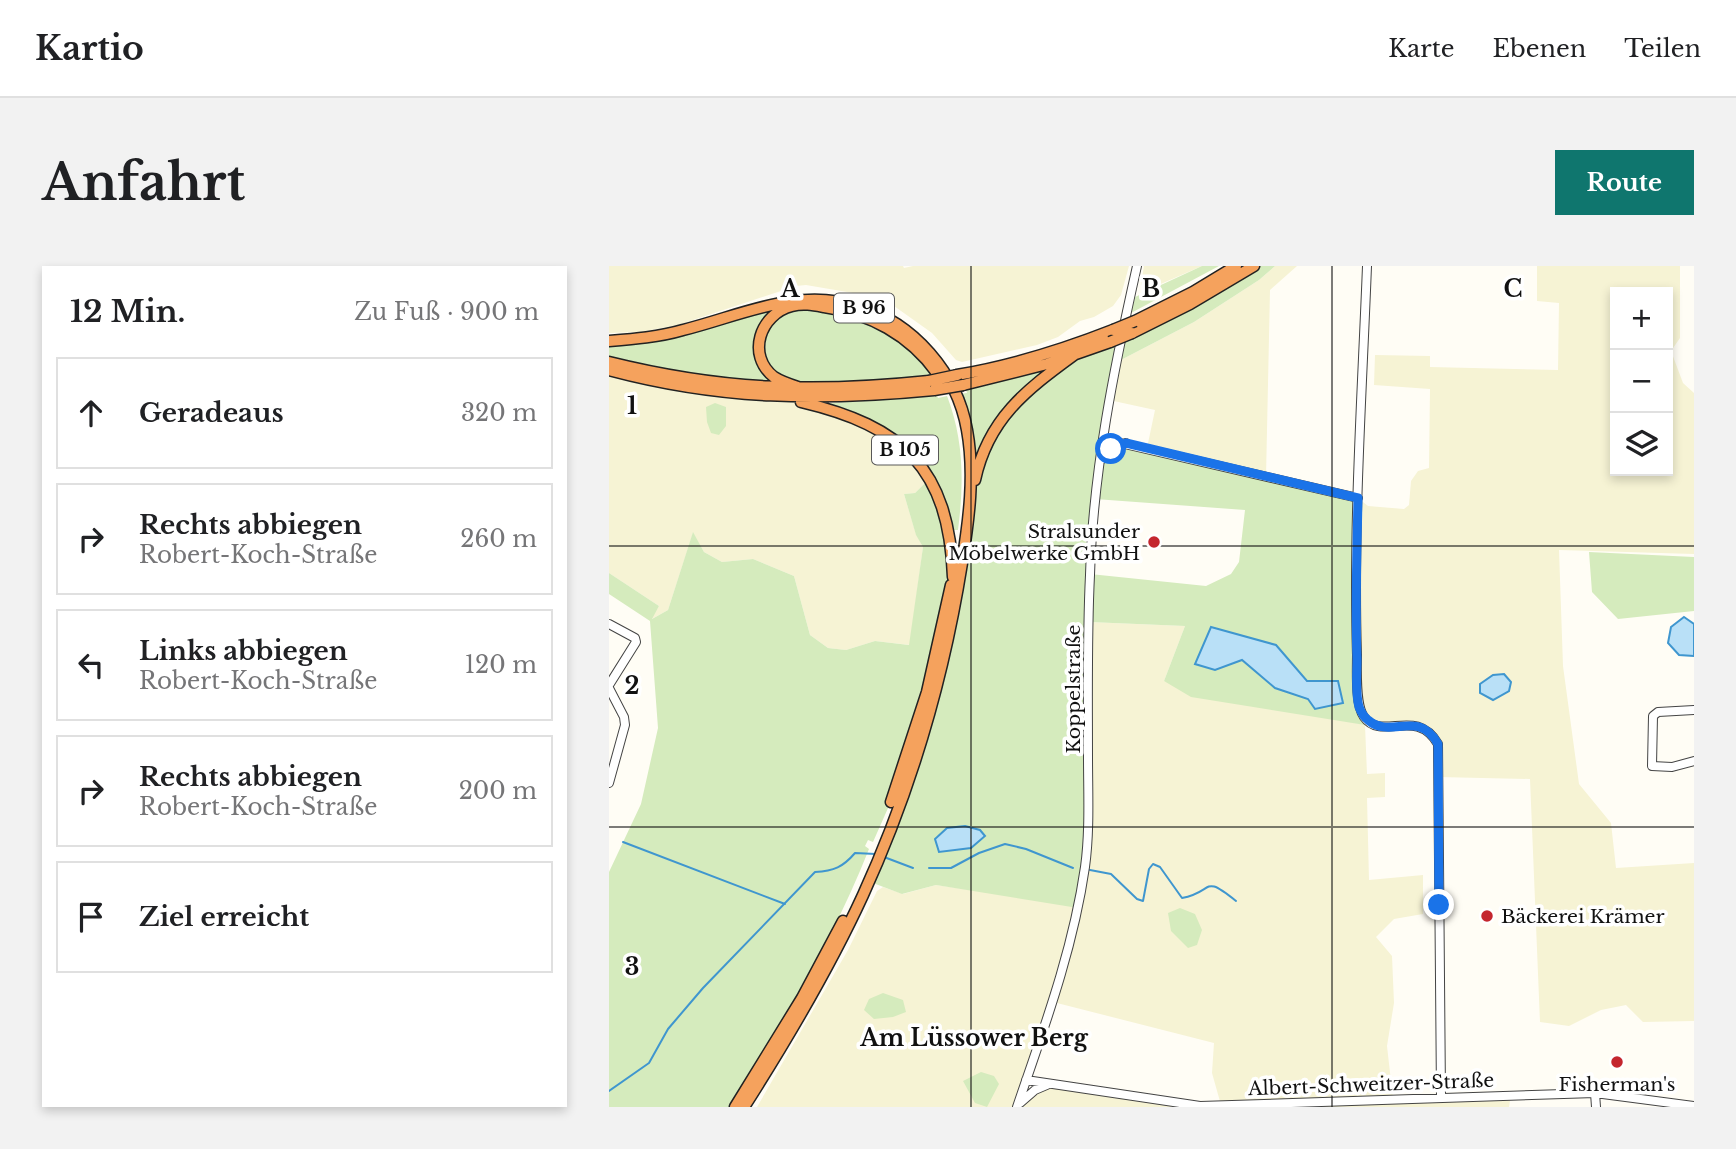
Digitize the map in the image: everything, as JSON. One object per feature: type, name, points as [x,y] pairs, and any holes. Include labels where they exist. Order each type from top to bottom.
[{"type":"highway","name":"B 96","points":[[960,380],[1045,355],[1135,321],[1193,292],[1236,266]]},
{"type":"highway","name":"B 96","points":[[609,370],[695,389],[778,397],[866,396],[1011,374],[1074,355],[1132,333],[1190,304],[1254,266]]},
{"type":"highway","name":"B 96","points":[[609,341],[661,335],[773,303],[802,299],[833,300],[858,306],[888,319],[914,337],[932,355],[951,383],[960,404],[967,428],[971,465],[967,524]]},
{"type":"highway","name":"B 96","points":[[804,389],[774,377],[760,356],[760,338],[767,323],[780,311],[792,306],[806,304],[847,310],[879,322],[915,348],[935,370],[957,415],[964,450],[964,507],[953,577]]},
{"type":"highway","name":"B 96","points":[[967,524],[978,467],[988,441],[1000,422],[1027,391],[1074,355]]},
{"type":"highway","name":"B 96","points":[[609,362],[696,380],[804,389],[932,386]]},
{"type":"highway","name":"B 105","points":[[778,397],[855,417],[885,434],[906,451],[929,479],[941,503],[949,529],[953,577],[927,692],[880,845]]},
{"type":"highway","name":"B 105","points":[[744,1107],[808,1005],[837,950],[873,864],[932,702],[952,617],[967,524]]},
{"type":"highway","name":"B 105","points":[[735,1107],[803,998],[873,864]]},
{"type":"street","name":"Koppelstraße","points":[[1017,1106],[1061,975],[1076,918],[1085,864],[1090,574],[1103,439],[1137,266]]},
{"type":"street","points":[[1367,266],[1358,498],[1356,629],[1359,706],[1364,718],[1379,727],[1420,726],[1433,736],[1438,744],[1441,1097]]},
{"type":"street","points":[[1103,439],[1358,498]]},
{"type":"street","points":[[1100,461],[1111,449],[1126,443]]},
{"type":"street","points":[[609,624],[635,638],[636,642],[609,686],[624,717],[625,725],[609,783]]},
{"type":"street","points":[[1694,710],[1658,712],[1653,716],[1652,765],[1672,767],[1694,761]]},
{"type":"street","name":"Albert-Schweitzer-Straße","points":[[1026,1080],[1200,1105],[1595,1093],[1694,1106]]},
{"type":"street","points":[[1017,1106],[1035,1090],[1050,1084]]},
{"type":"street","points":[[1595,1093],[1596,1107]]},
{"type":"shaded area","points":[[609,266],[1129,266],[1121,295],[1113,306],[1094,317],[1080,321],[1058,337],[1037,345],[962,362],[956,360],[932,333],[894,306],[853,293],[806,285],[678,325],[640,332],[609,333]]},
{"type":"shaded area","points":[[1144,266],[1202,266],[1147,290],[1141,284]]},
{"type":"shaded area","points":[[1275,266],[1297,266],[1270,290],[1266,477],[1147,448],[1155,410],[1109,400],[1117,362],[1194,322],[1259,280]]},
{"type":"shaded area","points":[[1537,266],[1680,266],[1680,338],[1673,348],[1673,287],[1610,287],[1610,476],[1673,476],[1673,356],[1683,383],[1694,393],[1694,554],[1559,550],[1563,666],[1579,784],[1611,823],[1616,868],[1694,863],[1694,1021],[1643,1022],[1626,1005],[1601,1010],[1569,1026],[1540,1022],[1530,779],[1438,777],[1438,744],[1428,730],[1371,723],[1359,706],[1358,498],[1368,506],[1404,509],[1409,505],[1411,481],[1418,471],[1429,468],[1430,389],[1374,385],[1375,355],[1430,356],[1430,367],[1558,370],[1559,303],[1537,301]]},
{"type":"shaded area","points":[[609,370],[777,397],[830,409],[874,427],[929,479],[915,493],[904,494],[916,534],[923,547],[910,645],[875,641],[846,650],[828,648],[810,635],[794,576],[753,559],[722,562],[704,552],[693,533],[668,610],[650,620],[659,606],[609,573]]},
{"type":"shaded area","points":[[1088,622],[1185,626],[1164,681],[1365,725],[1367,774],[1385,773],[1385,797],[1367,798],[1369,880],[1423,875],[1423,914],[1394,919],[1376,937],[1392,956],[1394,1003],[1387,1046],[1393,1099],[1511,1095],[1509,1107],[757,1107],[848,950],[877,891],[883,887],[903,894],[936,885],[985,892]],"holes":[[[1053,1002],[1214,1043],[1212,1073],[1221,1105],[1050,1084],[1018,1104]]]},
{"type":"green space","points":[[1202,266],[1219,266],[1131,313],[1135,297]]},
{"type":"green space","points":[[1254,266],[1275,266],[1259,280],[1194,322],[1117,362],[1100,460],[1126,443],[1358,498],[1357,667],[1365,725],[1191,697],[1164,681],[1185,626],[1089,622],[1088,799],[1078,908],[936,885],[902,894],[873,883],[887,852],[910,773],[975,479],[1000,422],[1074,355]],"holes":[[[1095,499],[1245,510],[1239,562],[1231,574],[1206,586],[1090,574]],[[1211,627],[1276,645],[1307,681],[1308,699],[1275,688],[1242,660],[1195,664]]]},
{"type":"green space","points":[[786,303],[885,323],[789,305],[756,344],[779,383],[704,377],[609,356],[609,343]]},
{"type":"green space","points":[[797,307],[848,313],[904,342],[933,374],[832,385],[798,383],[779,376],[773,373],[760,345],[772,319]]},
{"type":"green space","points":[[1046,370],[1027,387],[974,472],[957,394]]},
{"type":"green space","points":[[947,396],[960,446],[962,479],[958,530],[951,530],[945,507],[898,441],[817,404]]},
{"type":"green space","points":[[715,403],[726,407],[726,426],[719,435],[711,433],[707,422],[706,407]]},
{"type":"green space","points":[[929,479],[935,489],[953,577],[896,790],[873,842],[868,840],[865,846],[869,849],[823,949],[730,1107],[609,1107],[609,872],[641,804],[658,728],[650,621],[609,594],[609,573],[659,606],[652,619],[668,610],[693,532],[704,552],[722,562],[753,559],[794,576],[810,635],[828,648],[846,650],[875,641],[909,645],[923,547],[916,535],[904,494],[915,493]]},
{"type":"green space","points":[[1589,552],[1694,557],[1694,611],[1618,619],[1592,592]]},
{"type":"green space","points":[[1180,908],[1195,914],[1202,930],[1197,945],[1188,948],[1171,931],[1168,913]]},
{"type":"green space","points":[[883,993],[903,1000],[906,1012],[893,1017],[874,1019],[864,1010],[869,999]]},
{"type":"green space","points":[[981,1072],[994,1076],[999,1084],[987,1107],[975,1103],[963,1081]]},
{"type":"water","points":[[1684,617],[1694,624],[1694,656],[1679,655],[1668,643],[1671,627]]},
{"type":"water","points":[[1211,627],[1276,645],[1307,681],[1338,681],[1343,703],[1315,709],[1308,699],[1275,688],[1242,660],[1215,670],[1195,664]]},
{"type":"water","points":[[1504,674],[1511,682],[1509,691],[1493,700],[1480,693],[1480,684],[1493,675]]},
{"type":"water","points":[[965,826],[980,830],[985,836],[971,848],[939,852],[935,839],[947,828]]},
{"type":"waterway","points":[[623,842],[785,904]]},
{"type":"waterway","points":[[929,868],[951,868],[979,853],[1005,844],[1026,849],[1073,868]]},
{"type":"waterway","points":[[609,1091],[649,1063],[668,1029],[703,988],[815,872],[838,867],[855,853],[876,854]]},
{"type":"waterway","points":[[884,857],[913,868]]},
{"type":"waterway","points":[[1090,870],[1111,874],[1137,899],[1143,901],[1149,869],[1153,864],[1160,867],[1182,898],[1212,886],[1236,901]]},
{"type":"place","name":"Stralsunder Möbelwerke GmbH","points":[[1154,542]]},
{"type":"place","name":"Bäckerei Krämer","points":[[1487,916]]},
{"type":"place","name":"Fisherman's","points":[[1617,1062]]},
{"type":"district","name":"Am Lüssower Berg","points":[[974,1038]]},
{"type":"route","points":[[1111,449],[1126,443],[1358,498],[1356,629],[1359,706],[1364,718],[1379,727],[1420,726],[1428,730],[1438,744],[1439,905]]}]
